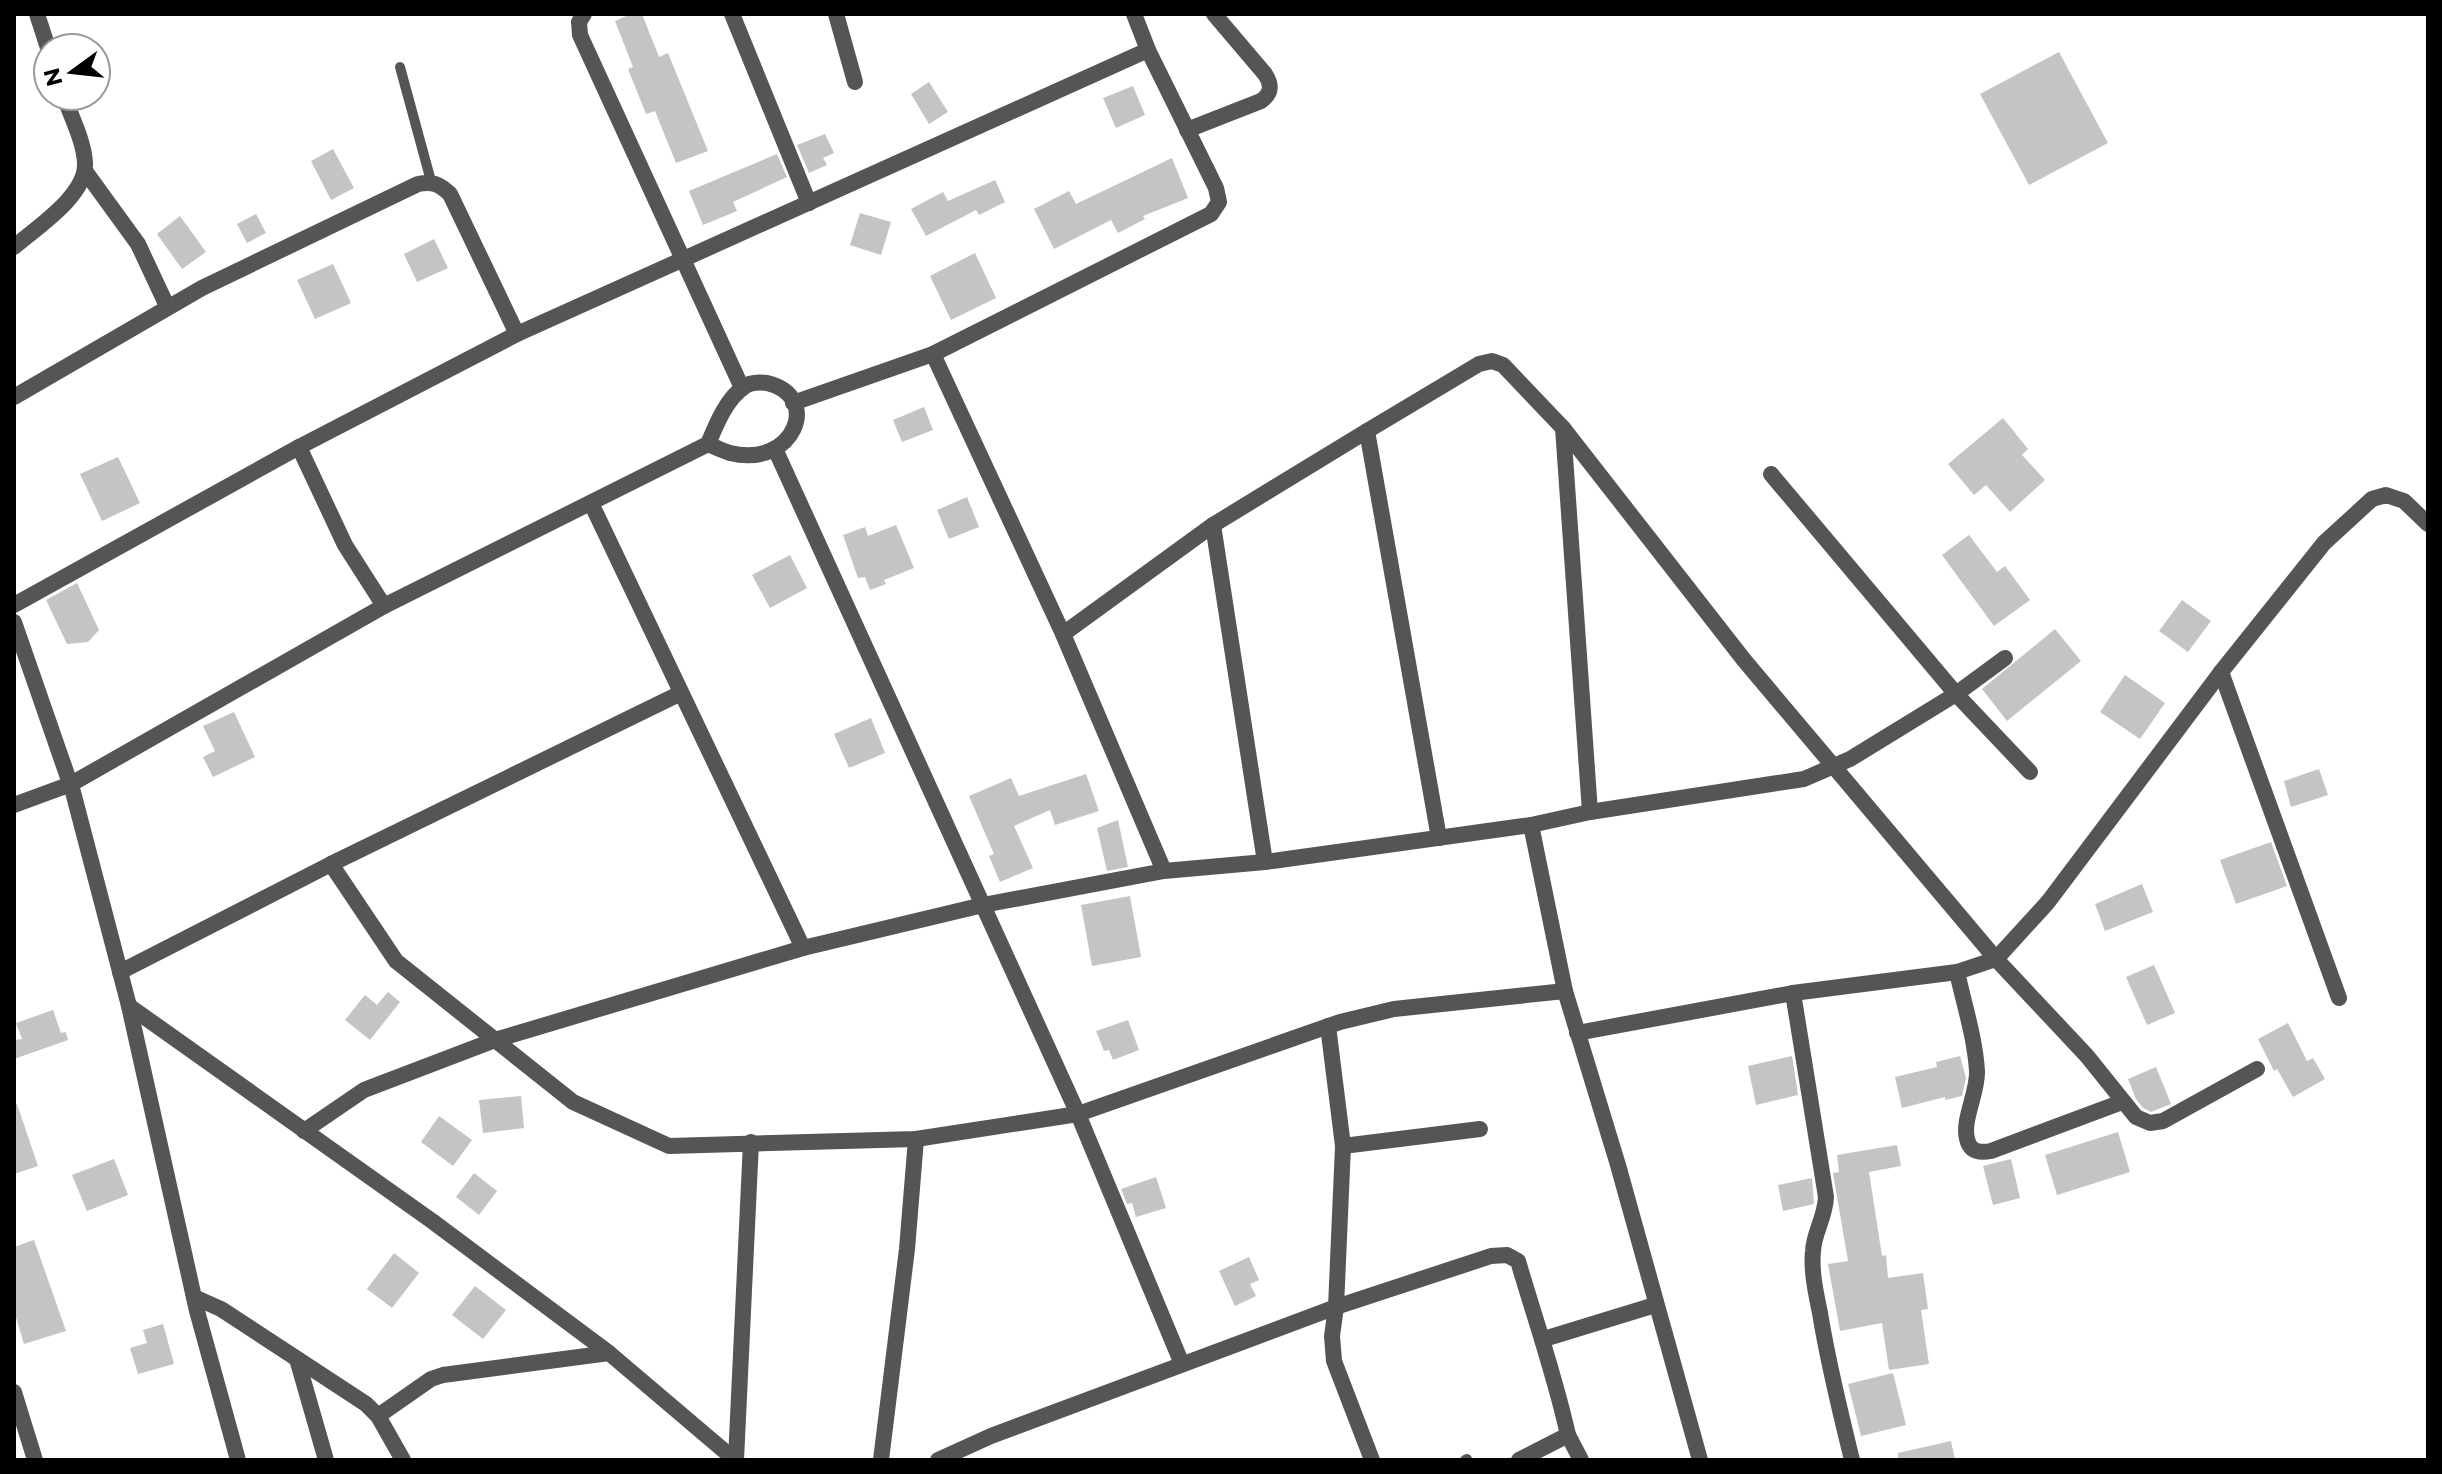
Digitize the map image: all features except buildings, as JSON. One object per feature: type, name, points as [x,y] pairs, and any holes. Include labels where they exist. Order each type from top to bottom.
[{"type":"street","points":[[584,14],[579,22],[580,35],[742,388]]},
{"type":"street","points":[[732,14],[809,203]]},
{"type":"street","points":[[836,14],[855,82]]},
{"type":"street","points":[[793,403],[933,354],[1211,214],[1219,202],[1216,188],[1148,50],[1134,14]]},
{"type":"street","points":[[1187,130],[1261,101],[1270,90],[1265,74],[1214,14]]},
{"type":"street","points":[[14,605],[299,447],[517,334],[1148,50]]},
{"type":"street","points":[[14,247],[76,192],[85,171],[85,159],[69,112]]},
{"type":"street","points":[[85,171],[138,244],[167,306]]},
{"type":"street","points":[[14,397],[167,306],[395,195],[431,181],[450,194],[517,334]]},
{"type":"street","points":[[933,354],[1063,634],[1164,871]]},
{"type":"street","points":[[1063,634],[1213,525],[1479,364],[1492,361],[1503,365],[1563,428],[1744,660],[1833,768],[1915,860],[1996,959],[2087,1056],[2136,1117],[2150,1123],[2163,1121],[2257,1069]]},
{"type":"street","points":[[14,805],[71,784],[384,606],[708,444],[733,397],[750,383],[768,383],[787,393],[793,403],[797,415],[794,433],[776,451],[752,455],[731,453],[708,444]]},
{"type":"street","points":[[1563,428],[1590,812]]},
{"type":"street","points":[[1367,431],[1439,838]]},
{"type":"street","points":[[299,447],[345,545],[384,606]]},
{"type":"street","points":[[776,451],[1078,1114],[1182,1364]]},
{"type":"street","points":[[1771,474],[1956,694],[2030,772]]},
{"type":"street","points":[[1577,1033],[1793,993],[1957,972],[1996,959],[2048,902],[2221,672],[2324,543],[2372,499],[2386,495],[2404,501],[2428,524]]},
{"type":"street","points":[[591,503],[803,948]]},
{"type":"street","points":[[1213,525],[1265,862]]},
{"type":"street","points":[[14,622],[71,784],[129,1006],[194,1297],[238,1460]]},
{"type":"street","points":[[304,1131],[364,1090],[495,1040],[803,948],[983,905],[1164,871],[1265,862],[1439,838],[1778,785],[1833,768],[1956,694],[2005,658]]},
{"type":"street","points":[[2221,672],[2339,998]]},
{"type":"street","points":[[120,972],[331,864],[681,693]]},
{"type":"street","points":[[1531,825],[1565,991],[1618,1165],[1700,1460]]},
{"type":"street","points":[[331,864],[396,961],[573,1102],[669,1146],[916,1139],[1078,1114],[1328,1026],[1394,1009],[1565,991]]},
{"type":"street","points":[[1957,972],[1977,1068],[1975,1095],[1966,1128],[1967,1139],[1975,1151],[1991,1151],[2122,1102]]},
{"type":"street","points":[[1793,993],[1826,1197],[1825,1215],[1813,1251],[1813,1273],[1826,1352],[1852,1460]]},
{"type":"street","points":[[129,1006],[432,1221],[609,1353],[735,1460]]},
{"type":"street","points":[[1328,1026],[1343,1146],[1332,1336],[1334,1361],[1372,1460]]},
{"type":"street","points":[[1343,1146],[1480,1129]]},
{"type":"street","points":[[881,1460],[907,1249],[916,1139]]},
{"type":"street","points":[[735,1460],[751,1142]]},
{"type":"street","points":[[938,1460],[991,1436],[1336,1307],[1491,1256],[1507,1255],[1518,1261],[1544,1339],[1568,1435],[1581,1460]]},
{"type":"street","points":[[194,1297],[221,1309],[366,1404],[378,1416],[403,1460]]},
{"type":"street","points":[[1544,1339],[1655,1305]]},
{"type":"street","points":[[378,1416],[431,1379],[443,1375],[609,1353]]},
{"type":"street","points":[[297,1359],[326,1460]]},
{"type":"street","points":[[14,1392],[35,1460]]},
{"type":"street","points":[[1519,1460],[1568,1435]]},
{"type":"lane","points":[[400,67],[431,181]]}]
